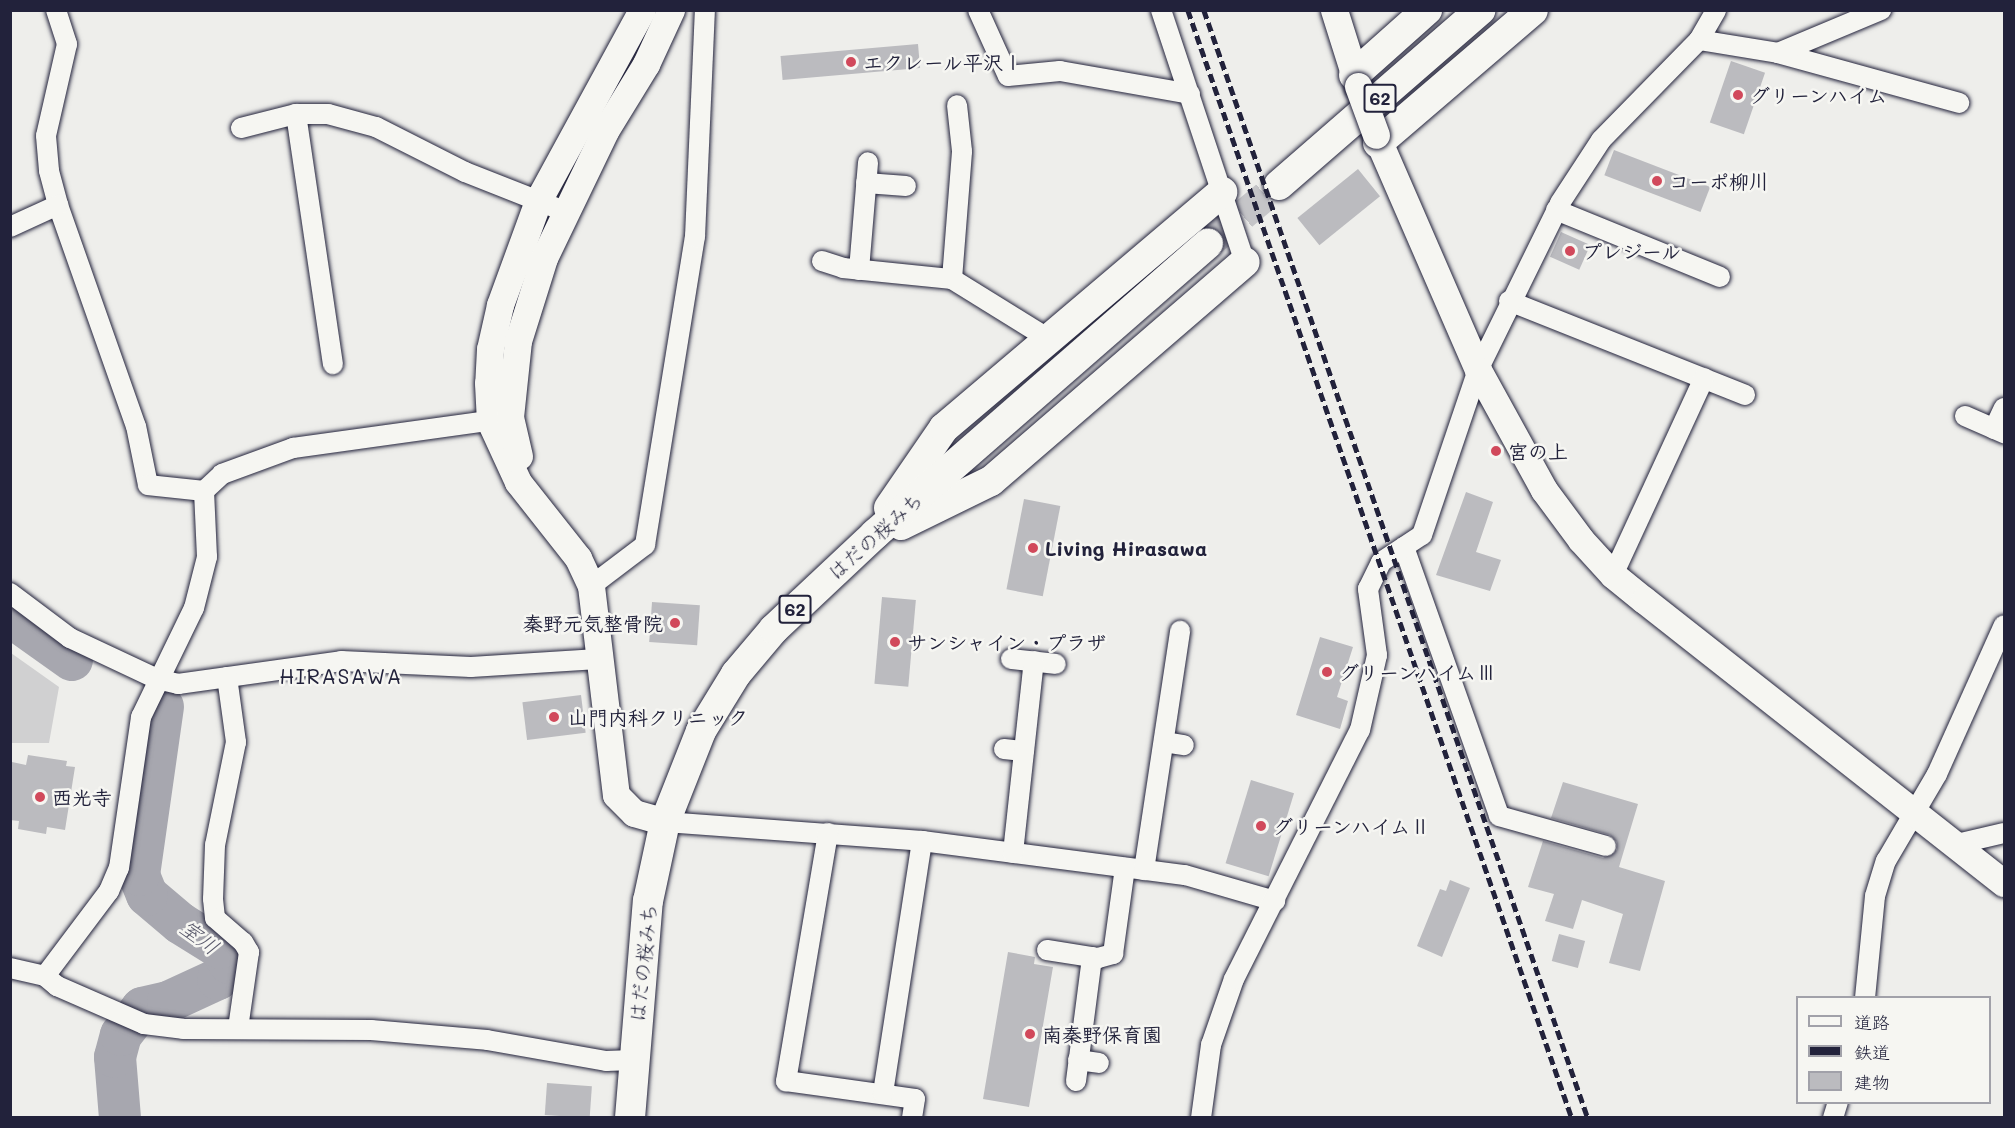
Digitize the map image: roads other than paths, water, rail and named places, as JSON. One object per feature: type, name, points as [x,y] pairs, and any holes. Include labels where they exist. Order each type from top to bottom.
[{"type":"main road","points":[[1356,80],[1427,10]]},
{"type":"main road","name":"62","points":[[1279,185],[1480,10]]},
{"type":"main road","points":[[1377,139],[1533,10]]},
{"type":"main road","points":[[875,534],[891,505],[945,428],[1047,338],[1222,192]]},
{"type":"main road","name":"はだの桜みち","points":[[630,1118],[633,1060],[648,901],[665,822],[701,731],[736,674],[774,629],[875,534],[1208,244]]},
{"type":"main road","points":[[875,534],[909,522],[992,481],[1245,262]]},
{"type":"street","points":[[56,10],[67,44],[46,136],[49,171],[58,205],[136,426],[148,485],[204,491]]},
{"type":"street","points":[[642,10],[538,201],[500,305],[490,349],[500,419],[550,522],[578,558],[591,586],[616,795],[634,813],[665,822],[922,841],[1185,875],[1275,901]]},
{"type":"street","points":[[500,419],[518,341],[544,258],[564,211],[605,131],[646,64],[671,10]]},
{"type":"street","points":[[591,586],[645,545],[695,237],[705,10]]},
{"type":"street","points":[[978,10],[1008,76],[1060,71],[1190,94]]},
{"type":"street","points":[[1161,10],[1245,262]]},
{"type":"street","points":[[1334,10],[1377,139],[1478,370],[1544,490],[1613,575],[1916,815],[1957,844],[2004,884]]},
{"type":"street","points":[[1201,1118],[1211,1045],[1234,979],[1360,730],[1377,655],[1368,589],[1382,562],[1422,535],[1478,370],[1509,301],[1556,210],[1601,140],[1699,40],[1716,10]]},
{"type":"street","points":[[1778,53],[1881,10]]},
{"type":"street","points":[[1699,40],[1778,53],[1959,103]]},
{"type":"street","points":[[951,279],[962,151],[957,105]]},
{"type":"street","points":[[296,114],[333,364]]},
{"type":"street","points":[[241,128],[296,114],[328,114],[376,127],[465,172],[564,211]]},
{"type":"street","points":[[859,270],[868,162]]},
{"type":"street","points":[[866,183],[906,186]]},
{"type":"street","points":[[10,227],[58,205]]},
{"type":"street","points":[[1556,210],[1720,277]]},
{"type":"street","points":[[822,261],[859,270],[951,279],[1047,338]]},
{"type":"street","points":[[1509,301],[1745,394]]},
{"type":"street","points":[[1613,575],[1704,378]]},
{"type":"street","points":[[1965,416],[1999,431],[2004,408]]},
{"type":"street","points":[[45,976],[110,891],[119,868],[141,717],[197,598],[207,557],[204,491],[222,474],[293,448],[500,419]]},
{"type":"street","points":[[1404,547],[1499,816],[1606,846]]},
{"type":"street","points":[[10,593],[70,638],[158,679],[178,684],[341,661],[471,667],[598,659]]},
{"type":"street","points":[[1865,996],[1875,896],[1886,861],[1916,815],[2004,626]]},
{"type":"street","points":[[1047,950],[1092,957],[1113,954],[1164,742],[1180,631]]},
{"type":"street","points":[[1011,659],[1056,664]]},
{"type":"street","points":[[1013,853],[1034,661]]},
{"type":"street","points":[[227,677],[236,742],[215,845],[213,899],[215,918],[243,942],[249,952],[238,1029]]},
{"type":"street","points":[[1164,742],[1184,745]]},
{"type":"street","points":[[1004,749],[1024,751]]},
{"type":"street","points":[[1957,844],[2004,833]]},
{"type":"street","points":[[828,834],[786,1081],[915,1099],[912,1118]]},
{"type":"street","points":[[883,1093],[922,841]]},
{"type":"street","points":[[1076,1082],[1092,957]]},
{"type":"street","points":[[10,968],[45,976],[115,1013],[144,1024],[183,1029],[371,1030],[487,1040],[606,1060],[633,1060]]},
{"type":"street","points":[[1078,1060],[1099,1063]]},
{"type":"waterway","name":"室川","points":[[10,616],[72,660]]},
{"type":"waterway","name":"室川","points":[[120,1118],[115,1057],[121,1035],[142,1008],[168,1002],[218,979],[229,963],[220,948],[180,923],[147,895],[139,875],[163,707]]},
{"type":"tunnel","points":[[1208,244],[1279,185]]},
{"type":"railway","points":[[1188,10],[1572,1118]]},
{"type":"railway","points":[[1204,10],[1588,1118]]},
{"type":"place","name":"エクレール平沢Ⅰ","points":[[851,62]]},
{"type":"place","name":"グリーンハイム","points":[[1738,95]]},
{"type":"place","name":"コーポ柳川","points":[[1657,181]]},
{"type":"place","name":"プレジール","points":[[1570,251]]},
{"type":"place","name":"宮の上","points":[[1496,451]]},
{"type":"place","name":"Living Hirasawa","points":[[1033,548]]},
{"type":"place","name":"秦野元気整骨院","points":[[675,623]]},
{"type":"place","name":"サンシャイン・プラザ","points":[[895,642]]},
{"type":"place","name":"グリーンハイムⅢ","points":[[1327,672]]},
{"type":"place","name":"山門内科クリニック","points":[[554,717]]},
{"type":"place","name":"西光寺","points":[[40,797]]},
{"type":"place","name":"グリーンハイムⅡ","points":[[1261,826]]},
{"type":"place","name":"南秦野保育園","points":[[1030,1034]]},
{"type":"district","name":"HIRASAWA","points":[[341,676]]}]
